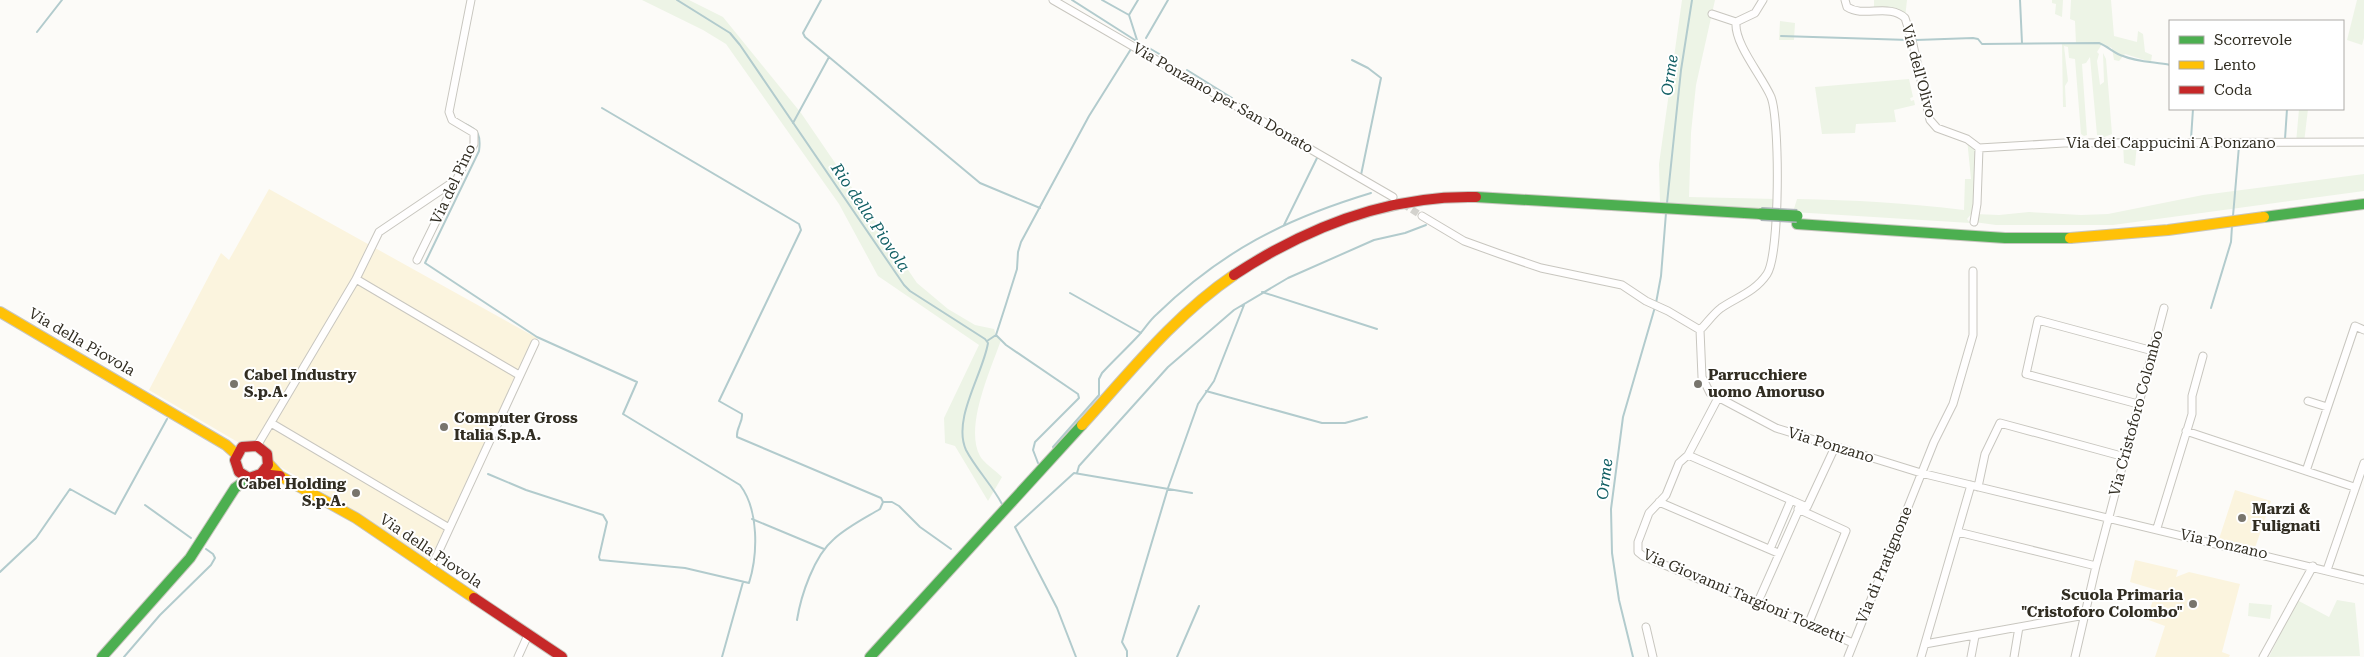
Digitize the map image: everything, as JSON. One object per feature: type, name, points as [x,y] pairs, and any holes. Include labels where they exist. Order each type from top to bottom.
[{"type":"main road","points":[[880,657],[1150,362],[1200,310],[1225,289],[1274,258],[1340,228],[1397,212],[1436,207],[1485,205],[2006,230],[2082,230],[2175,221],[2364,196]]},
{"type":"main road","points":[[870,657],[1169,329],[1222,282],[1258,258],[1293,239],[1338,220],[1384,207],[1424,201],[1480,197],[1657,212]]},
{"type":"main road","points":[[1797,220],[2005,238],[2083,238],[2133,234],[2364,204]]},
{"type":"main road","name":"Via della Piovola","points":[[0,312],[226,446],[239,451]]},
{"type":"main road","points":[[235,488],[239,451],[246,445],[258,446],[266,454],[268,463],[280,476]]},
{"type":"main road","points":[[262,474],[268,463]]},
{"type":"main road","points":[[236,468],[249,478]]},
{"type":"main road","points":[[102,657],[190,558],[235,488],[249,478],[262,474],[280,476]]},
{"type":"main road","name":"Via della Piovola","points":[[280,476],[356,518],[562,657]]},
{"type":"street","name":"Via del Pino","points":[[417,260],[474,139],[474,133],[452,120],[449,112],[471,0]]},
{"type":"street","name":"Via Ponzano per San Donato","points":[[1053,0],[1135,45],[1392,197]]},
{"type":"street","points":[[1712,14],[1736,22],[1755,13],[1763,0]]},
{"type":"street","name":"Via dell'Olivo","points":[[1845,0],[1848,7],[1856,11],[1893,11],[1905,18],[1933,124],[1947,133],[1967,139],[1979,148]]},
{"type":"street","points":[[1422,216],[1464,240],[1541,268],[1622,285],[1646,301],[1668,311],[1700,330],[1722,308],[1743,296],[1762,281],[1771,266],[1773,256],[1776,196],[1776,116],[1766,85],[1739,37],[1736,22]]},
{"type":"street","name":"Via dei Cappucini A Ponzano","points":[[1979,148],[2064,143],[2364,142]]},
{"type":"street","points":[[1974,222],[1977,204],[1979,148]]},
{"type":"street","points":[[258,446],[356,278],[381,229],[456,180]]},
{"type":"street","points":[[1922,473],[1953,404],[1974,335],[1973,271]]},
{"type":"street","points":[[356,278],[520,375]]},
{"type":"street","name":"Via Cristoforo Colombo","points":[[2075,657],[2108,518],[2164,308]]},
{"type":"street","points":[[2138,404],[2026,374],[2038,320],[2153,351]]},
{"type":"street","points":[[2306,471],[2354,326],[2364,330]]},
{"type":"street","name":"Via Ponzano","points":[[1700,330],[1702,377],[1710,393],[1776,428],[1922,473],[2157,528],[2364,580]]},
{"type":"street","points":[[431,568],[535,343]]},
{"type":"street","points":[[2157,528],[2192,411],[2192,396],[2203,356]]},
{"type":"street","points":[[1718,398],[1688,455],[1679,463],[1666,494],[1659,502],[1778,553]]},
{"type":"street","points":[[2308,401],[2327,407]]},
{"type":"street","points":[[1921,657],[1958,532],[1984,454],[2000,422],[2125,457]]},
{"type":"street","points":[[271,423],[449,528]]},
{"type":"street","points":[[2186,431],[2354,487]]},
{"type":"street","points":[[1757,604],[1778,553],[1835,447]]},
{"type":"street","points":[[1688,455],[1792,500],[1846,531],[1808,625]]},
{"type":"street","points":[[2327,570],[2354,487],[2364,464]]},
{"type":"street","name":"Via di Pratignone","points":[[1848,657],[1922,473]]},
{"type":"street","points":[[1770,550],[1792,500]]},
{"type":"street","name":"Via Giovanni Targioni Tozzetti","points":[[1659,502],[1649,513],[1637,548],[1643,556],[1853,643]]},
{"type":"street","points":[[1958,532],[2096,566]]},
{"type":"street","points":[[2263,657],[2313,566]]},
{"type":"street","points":[[1925,644],[2085,615]]},
{"type":"street","points":[[1646,627],[1653,657]]},
{"type":"street","points":[[2014,657],[2019,627]]},
{"type":"street","points":[[518,657],[528,635]]},
{"type":"street","points":[[1971,657],[1975,636]]},
{"type":"shaded area","points":[[642,0],[689,0],[723,17],[801,113],[917,283],[948,309],[975,325],[994,329],[996,335],[1001,340],[981,398],[975,430],[976,444],[980,456],[1002,477],[988,501],[955,446],[945,443],[944,418],[979,345],[878,276],[839,204],[726,44],[703,30]]},
{"type":"shaded area","points":[[1682,0],[1715,0],[1696,85],[1691,133],[1689,197],[1776,199],[1776,211],[1660,204],[1659,164]]},
{"type":"shaded area","points":[[1874,0],[1907,0],[1905,18],[1874,11]]},
{"type":"shaded area","points":[[2052,0],[2063,0],[2062,17],[2055,14],[2056,4],[2052,3]]},
{"type":"shaded area","points":[[2071,0],[2111,0],[2114,36],[2137,42],[2138,31],[2143,34],[2145,52],[2152,55],[2151,62],[2125,54],[2119,61],[2114,60],[2112,48],[2102,44],[2097,52],[2099,54],[2097,61],[2100,85],[2104,82],[2103,53],[2106,59],[2112,134],[2102,138],[2097,135],[2090,57],[2086,63],[2082,64],[2087,135],[2084,136],[2081,134],[2075,59],[2069,58],[2068,47],[2064,46],[2068,81],[2065,86],[2066,107],[2063,107],[2062,43],[2076,44],[2075,21],[2070,19]]},
{"type":"shaded area","points":[[2357,0],[2364,0],[2364,38],[2362,45],[2347,40]]},
{"type":"shaded area","points":[[1780,21],[1795,23],[1794,40],[1779,40]]},
{"type":"shaded area","points":[[1909,79],[1913,97],[1910,98],[1911,101],[1914,100],[1915,105],[1894,110],[1896,122],[1856,124],[1855,133],[1822,134],[1815,87]]},
{"type":"shaded area","points":[[2299,110],[2308,110],[2304,143],[2296,143]]},
{"type":"shaded area","points":[[1967,139],[1979,148],[1973,212],[1967,219],[1970,223],[1793,212],[1797,199],[1880,202],[1964,210],[1965,179],[1971,179]]},
{"type":"shaded area","points":[[2123,143],[2137,143],[2135,166],[2124,163]]},
{"type":"shaded area","points":[[2364,174],[2364,191],[2113,225],[1996,225],[1974,222],[1975,214],[1999,215],[2029,212],[2081,215],[2108,214],[2203,195]]},
{"type":"shaded area","points":[[269,189],[537,338],[429,561],[313,486],[149,390],[221,253],[229,260]]},
{"type":"shaded area","points":[[2235,490],[2271,501],[2255,548],[2219,539]]},
{"type":"shaded area","name":"Scuola Primaria \"Cristoforo Colombo\"","points":[[2135,560],[2178,570],[2176,577],[2189,572],[2240,584],[2222,652],[2230,655],[2229,657],[2155,657],[2165,626],[2146,619],[2157,590],[2130,582]]},
{"type":"shaded area","points":[[2297,600],[2329,617],[2337,600],[2355,603],[2360,656],[2269,657]]},
{"type":"shaded area","points":[[2249,603],[2272,605],[2270,619],[2248,616]]},
{"type":"waterway","points":[[37,32],[62,0]]},
{"type":"waterway","name":"Rio della Piovola","points":[[677,0],[730,33],[740,45],[904,285],[910,291],[985,339],[988,343],[965,411],[963,438],[970,457],[1002,504]]},
{"type":"waterway","points":[[821,0],[803,33],[805,37],[980,183],[1040,208]]},
{"type":"waterway","points":[[1072,0],[1138,42]]},
{"type":"waterway","points":[[1102,0],[1129,15],[1137,40]]},
{"type":"waterway","points":[[1129,15],[1138,0]]},
{"type":"waterway","points":[[1146,38],[1168,0]]},
{"type":"waterway","name":"Orme","points":[[1667,203],[1681,70],[1692,0]]},
{"type":"waterway","points":[[2020,0],[2022,43]]},
{"type":"waterway","points":[[1781,36],[1909,40]]},
{"type":"waterway","points":[[1916,40],[1973,38],[1978,39],[1982,44],[2099,43],[2117,54],[2128,58],[2169,65]]},
{"type":"waterway","points":[[1135,45],[1138,42]]},
{"type":"waterway","points":[[1144,45],[1161,55]]},
{"type":"waterway","points":[[987,341],[996,335],[1017,269],[1018,252],[1021,242],[1089,116],[1131,49]]},
{"type":"waterway","points":[[793,123],[829,57]]},
{"type":"waterway","points":[[1352,60],[1368,68],[1381,78],[1360,175]]},
{"type":"waterway","points":[[1187,70],[1232,98]]},
{"type":"waterway","points":[[602,108],[799,224],[801,230],[719,401],[742,414],[737,437],[881,498],[883,502]]},
{"type":"waterway","points":[[2191,139],[2193,110]]},
{"type":"waterway","points":[[2282,139],[2285,139],[2287,110]]},
{"type":"waterway","points":[[465,124],[478,134],[480,141],[479,151],[425,263],[537,337],[637,382],[623,414],[740,485],[746,495],[754,519],[755,532],[754,559],[749,583],[685,568],[600,560],[599,557],[607,522],[603,515],[526,490],[488,474]]},
{"type":"waterway","points":[[2240,139],[2270,139]]},
{"type":"waterway","points":[[2190,147],[2239,146]]},
{"type":"waterway","points":[[2233,216],[2239,146]]},
{"type":"waterway","points":[[1284,225],[1317,158]]},
{"type":"waterway","points":[[1053,447],[1099,395],[1099,379],[1102,373],[1139,335],[1154,316],[1206,272],[1256,240],[1283,226],[1310,214],[1371,193]]},
{"type":"waterway","name":"Orme","points":[[1656,303],[1661,276],[1666,213]]},
{"type":"waterway","points":[[1077,473],[1079,466],[1168,367],[1234,310],[1288,278],[1374,240],[1405,233],[1426,225]]},
{"type":"waterway","points":[[2211,308],[2231,242],[2232,226]]},
{"type":"waterway","points":[[1262,292],[1377,329]]},
{"type":"waterway","points":[[1070,293],[1141,333]]},
{"type":"waterway","points":[[1127,657],[1127,651],[1122,642],[1168,488],[1198,404],[1214,381],[1244,305]]},
{"type":"waterway","name":"Orme","points":[[1633,657],[1619,600],[1612,553],[1611,509],[1623,417],[1655,307]]},
{"type":"waterway","points":[[996,335],[1006,345],[1078,394],[1079,398],[1035,442],[1033,450],[1038,463]]},
{"type":"waterway","points":[[1206,391],[1322,423],[1345,423],[1367,417]]},
{"type":"waterway","points":[[0,572],[36,538],[70,489],[115,514],[167,419]]},
{"type":"waterway","points":[[1076,657],[1057,608],[1015,527],[1074,473],[1192,493]]},
{"type":"waterway","points":[[883,502],[892,502],[899,506],[920,527],[951,549]]},
{"type":"waterway","points":[[797,620],[810,576],[820,555],[834,539],[880,509],[883,502]]},
{"type":"waterway","points":[[145,505],[191,538]]},
{"type":"waterway","points":[[752,519],[824,549]]},
{"type":"waterway","points":[[124,657],[160,615],[211,565],[215,558],[206,549]]},
{"type":"waterway","points":[[722,657],[743,582]]},
{"type":"waterway","points":[[1177,657],[1199,606]]},
{"type":"tunnel","points":[[1403,204],[1422,216]]},
{"type":"traffic: fast","points":[[1476,197],[1761,214]]},
{"type":"traffic: fast","points":[[2264,217],[2364,204]]},
{"type":"traffic: fast","points":[[1761,214],[1797,216]]},
{"type":"traffic: fast","points":[[1797,224],[2005,238],[2070,238]]},
{"type":"traffic: fast","points":[[870,657],[1082,425]]},
{"type":"traffic: fast","points":[[102,657],[190,558],[235,488],[249,478]]},
{"type":"traffic: slow","points":[[2070,238],[2168,230],[2264,217]]},
{"type":"traffic: slow","points":[[1082,425],[1173,326],[1212,291],[1234,275]]},
{"type":"traffic: slow","points":[[0,312],[226,445],[236,454]]},
{"type":"traffic: slow","points":[[268,463],[280,476],[356,518],[474,598]]},
{"type":"traffic: jam","points":[[1234,275],[1290,242],[1349,217],[1411,202],[1443,198],[1476,197]]},
{"type":"traffic: jam","points":[[261,474],[268,465],[267,454],[257,446],[242,447],[235,460],[239,472],[249,478],[261,474],[280,476]]},
{"type":"traffic: jam","points":[[474,598],[562,657]]},
{"type":"place","name":"Cabel Industry S.p.A.","points":[[234,384]]},
{"type":"place","name":"Parrucchiere uomo Amoruso","points":[[1698,384]]},
{"type":"place","name":"Computer Gross Italia S.p.A.","points":[[444,427]]},
{"type":"place","name":"Cabel Holding S.p.A.","points":[[356,493]]},
{"type":"place","name":"Marzi & Fulignati","points":[[2242,518]]},
{"type":"place","name":"Scuola Primaria \"Cristoforo Colombo\"","points":[[2193,604]]}]
